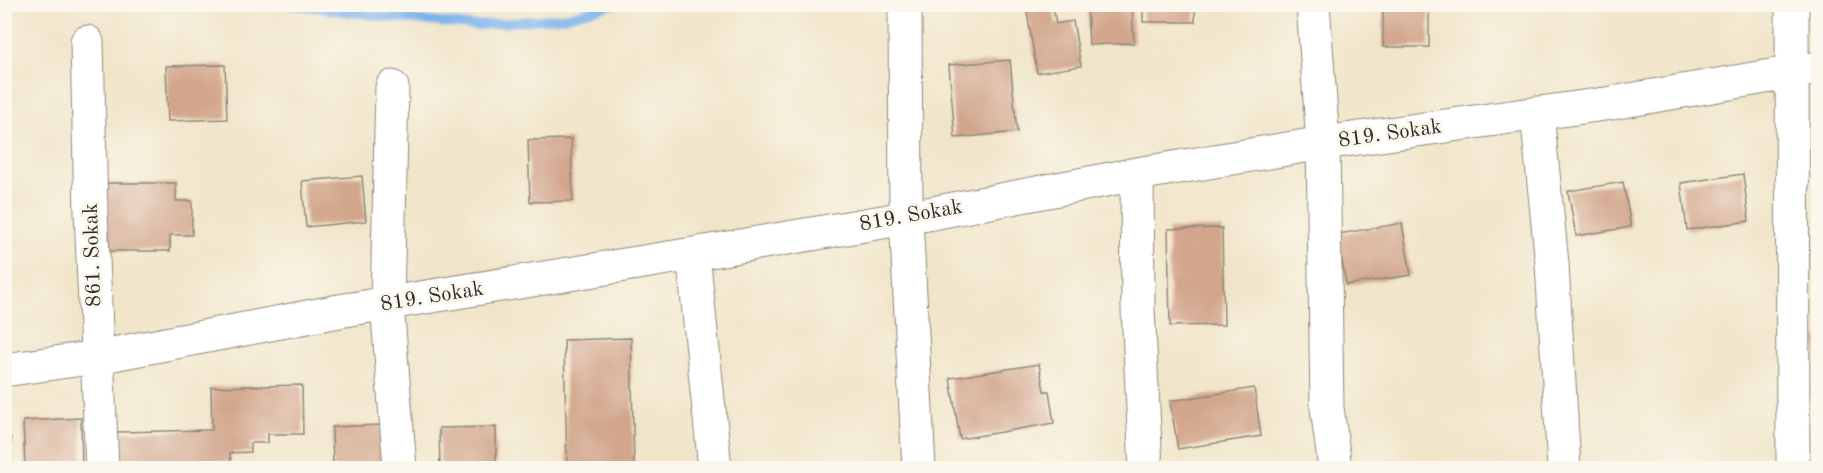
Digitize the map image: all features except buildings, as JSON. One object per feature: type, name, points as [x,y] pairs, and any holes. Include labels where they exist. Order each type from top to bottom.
[{"type":"street","points":[[905,4],[906,218],[919,468]]},
{"type":"street","points":[[1313,4],[1323,143],[1327,408],[1335,468]]},
{"type":"street","points":[[1792,4],[1806,70],[1806,195],[1793,468]]},
{"type":"street","name":"861. Sokak","points":[[87,42],[91,212],[102,468]]},
{"type":"street","name":"819. Sokak","points":[[4,370],[97,357],[387,304],[906,218],[1137,174],[1323,143],[1612,103],[1806,70]]},
{"type":"street","points":[[392,87],[387,304],[400,468]]},
{"type":"street","points":[[1537,113],[1552,264],[1564,468]]},
{"type":"street","points":[[1137,174],[1138,309],[1146,468]]},
{"type":"street","points":[[693,254],[715,468]]},
{"type":"waterway","points":[[288,4],[475,26],[565,17],[615,4]]}]
